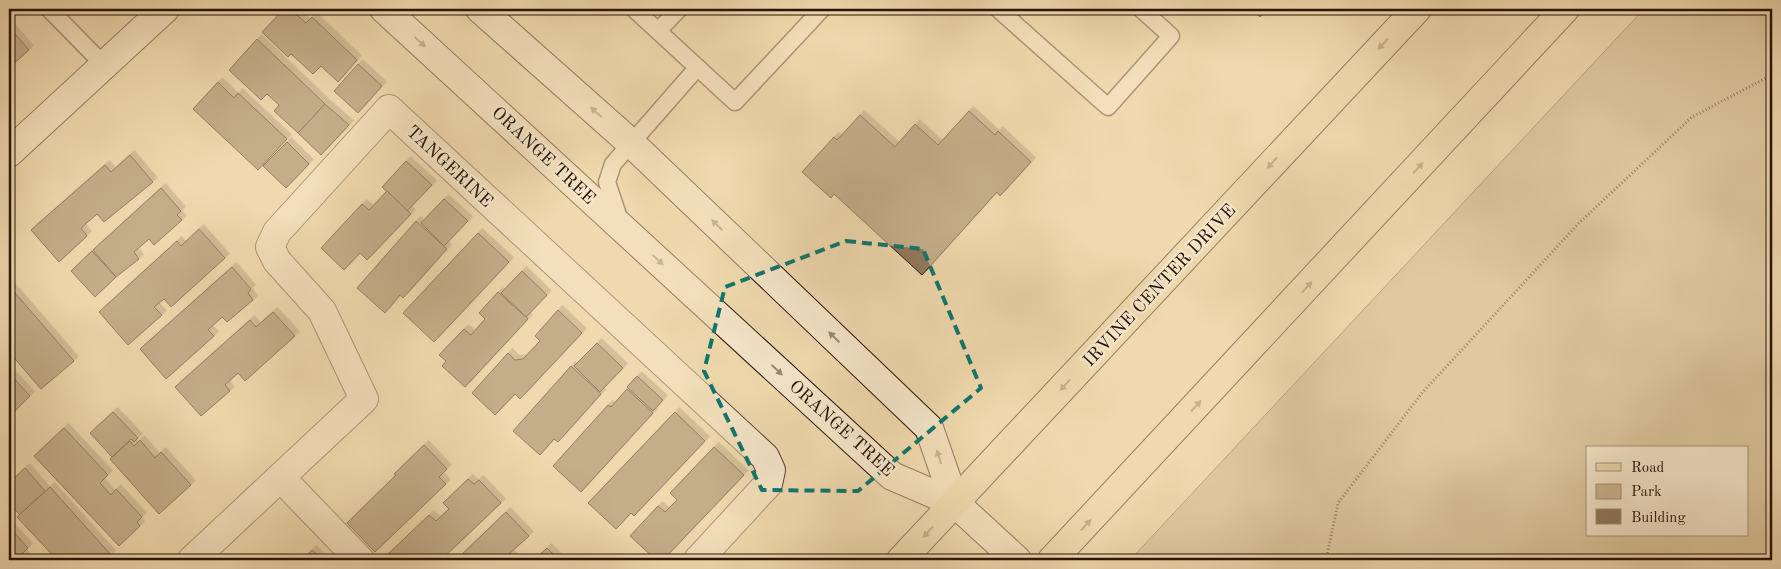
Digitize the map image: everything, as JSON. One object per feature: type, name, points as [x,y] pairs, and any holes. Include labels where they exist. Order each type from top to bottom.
[{"type":"main road","name":"IRVINE CENTER DRIVE","points":[[901,560],[1417,9]]},
{"type":"main road","points":[[1052,560],[1566,9]]},
{"type":"street","points":[[9,153],[165,9]]},
{"type":"street","name":"ORANGE TREE","points":[[384,9],[892,476],[955,503]]},
{"type":"street","points":[[480,9],[632,144],[930,428],[955,503],[1016,560]]},
{"type":"street","name":"TANGERINE","points":[[192,560],[364,399],[322,311],[277,261],[270,247],[276,232],[389,109],[765,457],[771,470],[768,484],[698,560]]},
{"type":"street","points":[[281,478],[360,560]]},
{"type":"lane","points":[[49,9],[104,66]]},
{"type":"lane","points":[[634,9],[735,102],[822,9]]},
{"type":"lane","points":[[658,31],[679,9]]},
{"type":"lane","points":[[998,9],[1108,107],[1171,36],[1141,9]]},
{"type":"lane","points":[[622,227],[607,182],[613,164],[697,68]]},
{"type":"path","points":[[1326,560],[1338,503],[1428,386],[1580,222],[1692,117],[1772,75]]},
{"type":"highlighted area","points":[[846,241],[923,249],[981,388],[858,491],[762,490],[704,371],[725,287]]},
{"type":"green space","points":[[1644,9],[1772,9],[1772,560],[1130,560]]},
{"type":"building","points":[[284,9],[290,9],[306,23],[312,17],[357,60],[338,82],[321,66],[313,74],[291,54],[288,57],[262,32]]},
{"type":"building","points":[[1251,9],[1268,9],[1260,17]]},
{"type":"building","points":[[9,27],[29,50],[9,68]]},
{"type":"building","points":[[257,39],[325,104],[298,133],[274,111],[279,105],[267,94],[261,100],[229,70]]},
{"type":"building","points":[[358,64],[382,86],[358,113],[334,91]]},
{"type":"building","points":[[218,82],[234,98],[238,93],[287,139],[258,170],[193,109]]},
{"type":"building","points":[[325,104],[349,125],[321,155],[298,133]]},
{"type":"building","points":[[969,111],[995,135],[998,131],[1031,162],[1000,196],[997,192],[922,275],[834,194],[831,198],[802,172],[834,137],[837,140],[860,115],[895,147],[915,124],[938,145]]},
{"type":"building","points":[[287,142],[309,164],[286,188],[263,166]]},
{"type":"building","points":[[130,155],[153,182],[104,222],[97,214],[81,228],[87,236],[59,262],[31,230],[105,165],[111,172]]},
{"type":"building","points":[[406,161],[432,185],[407,211],[382,187]]},
{"type":"building","points":[[161,188],[181,211],[177,215],[182,220],[154,245],[149,239],[134,252],[139,259],[116,277],[93,250]]},
{"type":"building","points":[[387,191],[411,214],[367,260],[360,253],[344,270],[321,248],[362,204],[369,210]]},
{"type":"building","points":[[444,199],[468,221],[444,246],[421,223]]},
{"type":"building","points":[[416,221],[447,249],[403,298],[400,295],[385,313],[357,288]]},
{"type":"building","points":[[199,229],[225,258],[171,307],[164,299],[154,307],[162,315],[128,345],[99,312],[177,241],[181,246]]},
{"type":"building","points":[[478,233],[509,262],[434,342],[403,313]]},
{"type":"building","points":[[92,251],[116,277],[95,297],[71,271]]},
{"type":"building","points":[[232,267],[251,289],[248,293],[253,300],[227,322],[222,317],[208,330],[214,336],[166,379],[140,349]]},
{"type":"building","points":[[522,271],[547,295],[526,317],[501,293]]},
{"type":"building","points":[[9,286],[74,361],[41,389],[9,352]]},
{"type":"building","points":[[498,292],[528,319],[465,387],[442,366],[446,361],[439,355],[464,329],[471,335],[485,319],[479,313]]},
{"type":"building","points":[[558,310],[582,333],[520,399],[515,394],[495,415],[472,393],[508,353],[515,360],[523,359],[540,341],[535,336]]},
{"type":"building","points":[[273,312],[295,336],[245,381],[238,373],[225,385],[230,391],[201,416],[175,387],[250,320],[256,327]]},
{"type":"building","points":[[597,343],[623,368],[600,392],[574,366]]},
{"type":"building","points":[[571,366],[601,394],[558,442],[554,439],[540,455],[513,431]]},
{"type":"building","points":[[9,373],[30,396],[9,417]]},
{"type":"building","points":[[637,376],[663,400],[653,411],[627,387]]},
{"type":"building","points":[[627,389],[653,413],[581,492],[553,466],[608,405],[611,407]]},
{"type":"building","points":[[113,412],[138,438],[134,442],[131,439],[112,457],[90,433]]},
{"type":"building","points":[[675,412],[705,441],[634,516],[631,513],[616,529],[588,503]]},
{"type":"building","points":[[64,428],[108,475],[100,483],[111,495],[116,489],[142,517],[137,522],[140,526],[119,546],[34,456]]},
{"type":"building","points":[[140,440],[155,458],[161,452],[191,485],[159,514],[110,459],[130,441],[134,446]]},
{"type":"building","points":[[424,445],[447,469],[439,477],[446,484],[375,552],[347,523]]},
{"type":"building","points":[[714,447],[744,475],[663,560],[656,560],[630,536],[658,506],[665,512],[677,500],[670,493]]},
{"type":"building","points":[[25,468],[45,491],[20,515],[9,503],[9,483]]},
{"type":"building","points":[[468,479],[474,484],[479,480],[501,503],[441,560],[386,560],[384,558],[429,515],[436,521],[449,509],[443,503]]},
{"type":"building","points":[[50,487],[111,555],[106,560],[57,560],[17,517]]},
{"type":"building","points":[[506,512],[529,536],[509,554],[515,560],[462,560],[459,557]]},
{"type":"building","points":[[9,527],[28,548],[22,554],[28,560],[9,560]]},
{"type":"building","points":[[547,548],[559,560],[534,560]]},
{"type":"building","points":[[312,550],[322,560],[302,560]]}]
